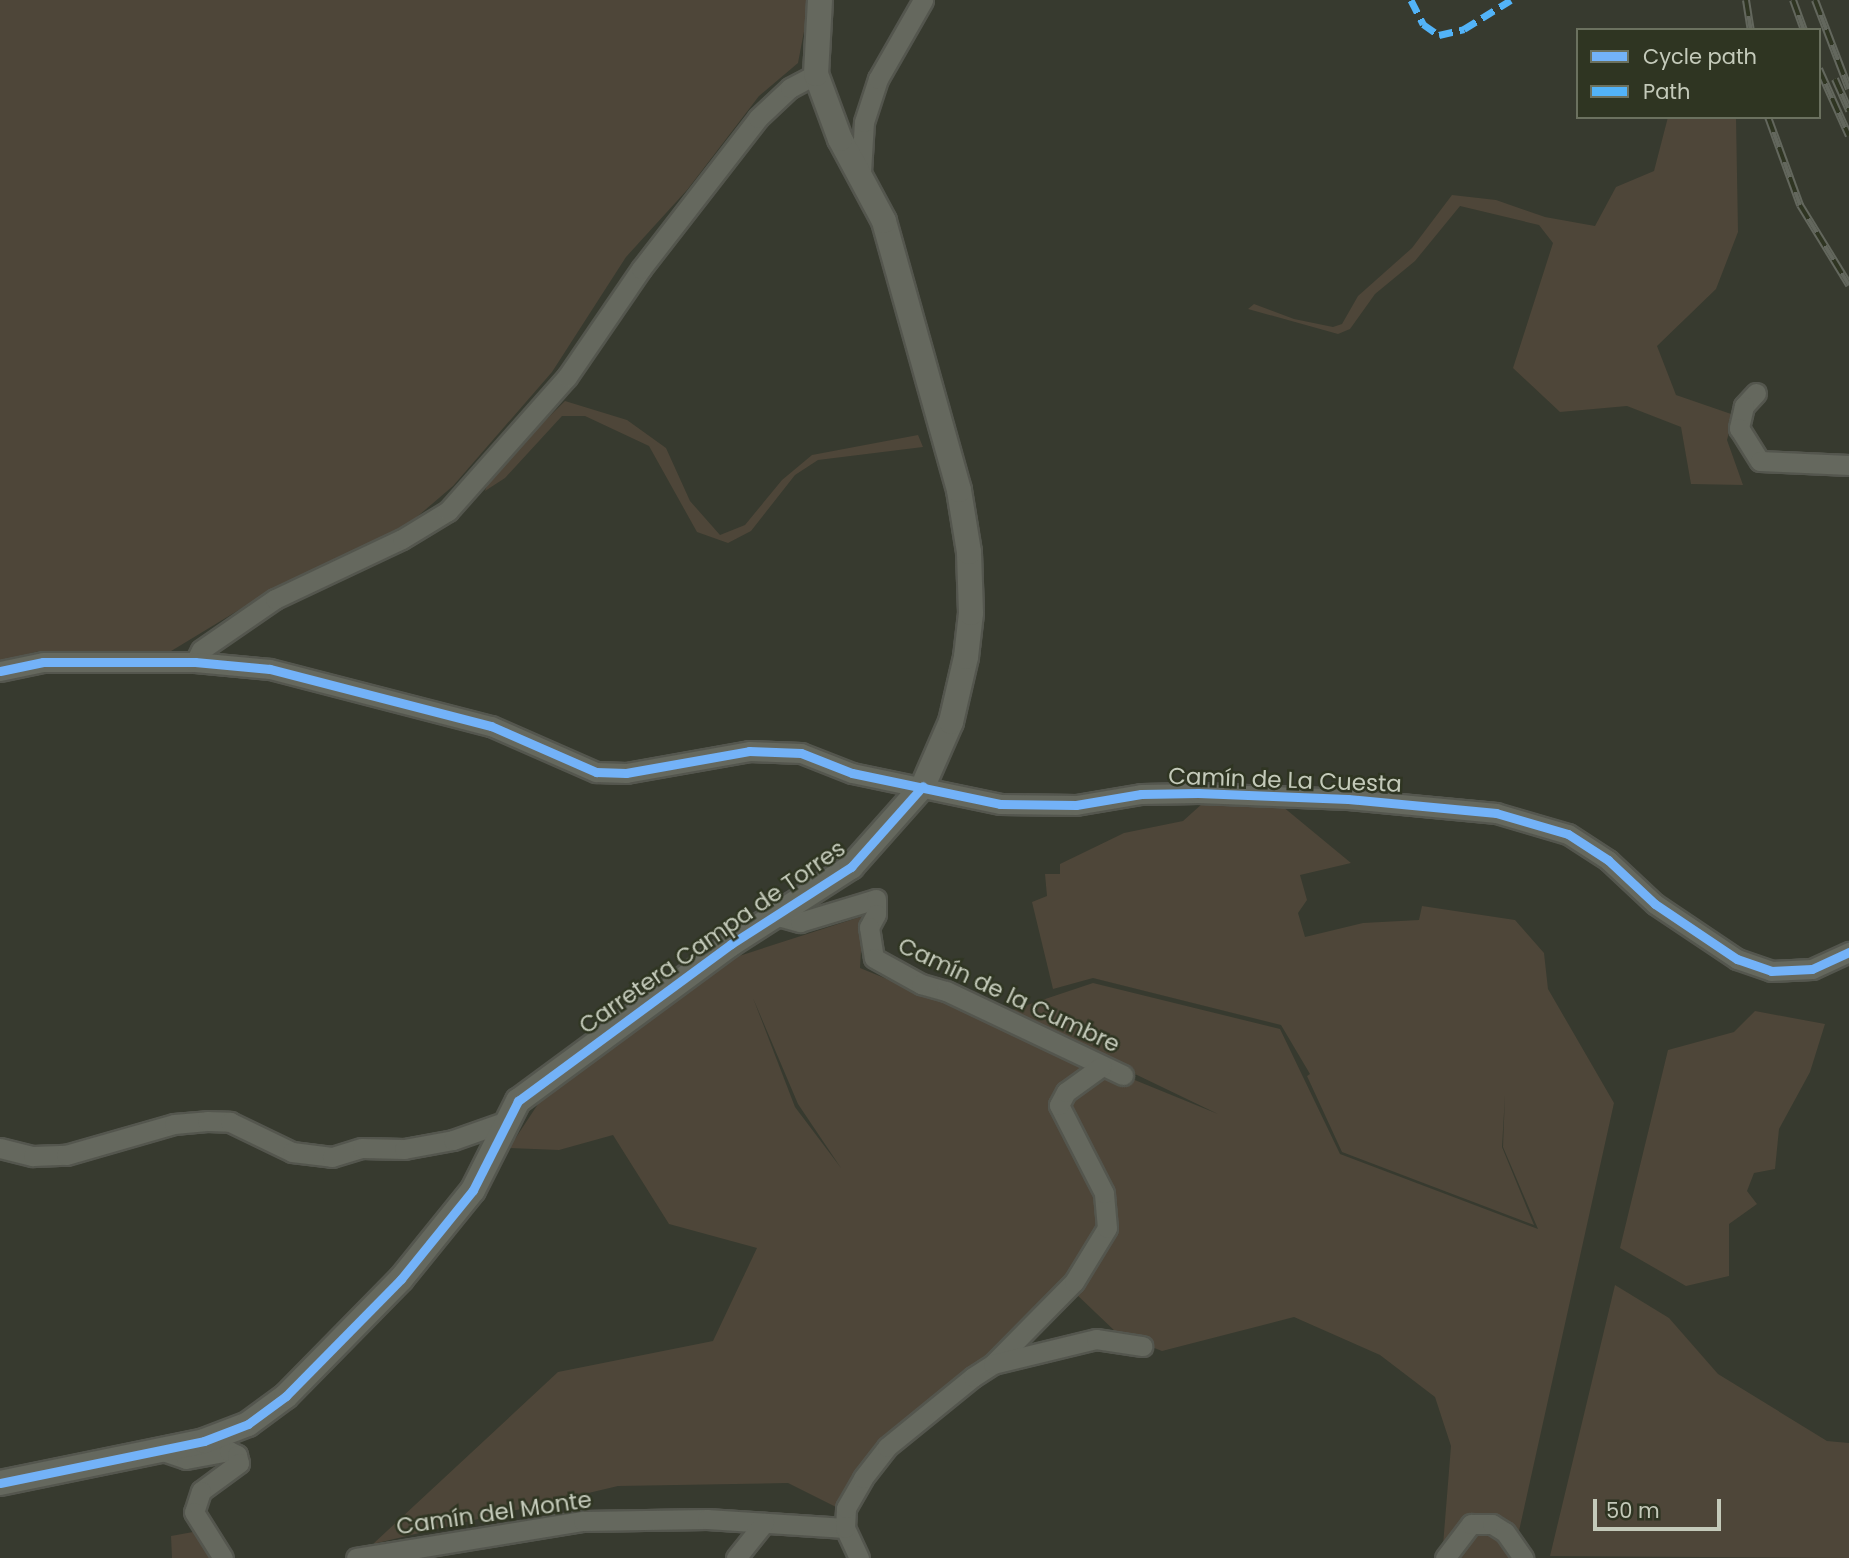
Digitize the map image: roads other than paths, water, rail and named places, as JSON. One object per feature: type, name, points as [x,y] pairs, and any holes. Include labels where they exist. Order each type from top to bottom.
[{"type":"street","points":[[195,662],[201,650],[275,599],[402,539],[448,511],[567,377],[641,269],[758,118],[790,88],[816,74],[820,0]]},
{"type":"street","points":[[861,173],[864,122],[878,79],[923,0]]},
{"type":"street","name":"Carretera Campa de Torres","points":[[0,1483],[204,1441],[248,1424],[286,1396],[401,1279],[473,1190],[518,1101],[775,915],[850,867],[923,786],[951,722],[966,657],[971,613],[969,552],[959,490],[904,284],[884,221],[861,173],[840,139],[816,74]]},
{"type":"street","points":[[1756,393],[1744,406],[1739,428],[1760,461],[1849,464]]},
{"type":"street","name":"Camín de La Cuesta","points":[[0,671],[43,662],[195,662],[270,669],[383,695],[491,726],[596,772],[626,773],[749,751],[801,752],[852,773],[1000,804],[1076,804],[1140,794],[1198,793],[1348,799],[1496,813],[1568,834],[1608,860],[1655,904],[1737,959],[1772,971],[1812,969],[1849,952]]},
{"type":"street","name":"Camín de la Cumbre","points":[[775,915],[800,922],[876,898],[876,914],[869,927],[874,958],[920,984],[946,991],[1123,1075]]},
{"type":"street","points":[[1812,969],[1849,966]]},
{"type":"street","points":[[859,1558],[845,1528],[846,1508],[887,1447],[993,1364],[1074,1282],[1107,1228],[1104,1193],[1059,1105],[1066,1092],[1102,1066]]},
{"type":"street","points":[[0,1148],[33,1156],[66,1155],[174,1124],[207,1121],[230,1122],[292,1152],[332,1157],[362,1148],[404,1149],[453,1139],[508,1121]]},
{"type":"street","points":[[993,1364],[1096,1339],[1142,1346]]},
{"type":"street","points":[[163,1451],[186,1459],[229,1451],[237,1455],[239,1463],[201,1492],[194,1512],[223,1558]]},
{"type":"street","name":"Camín del Monte","points":[[356,1558],[583,1521],[764,1523],[845,1528]]},
{"type":"street","points":[[736,1558],[764,1523]]},
{"type":"street","points":[[1444,1558],[1471,1524],[1492,1524],[1505,1532],[1523,1558]]},
{"type":"railway","points":[[1746,0],[1751,28]]},
{"type":"railway","points":[[1793,0],[1803,28]]},
{"type":"railway","points":[[1815,0],[1849,89]]},
{"type":"railway","points":[[1821,73],[1849,136]]},
{"type":"railway","points":[[1835,79],[1849,111]]},
{"type":"railway","points":[[1769,119],[1800,205],[1849,285]]}]
